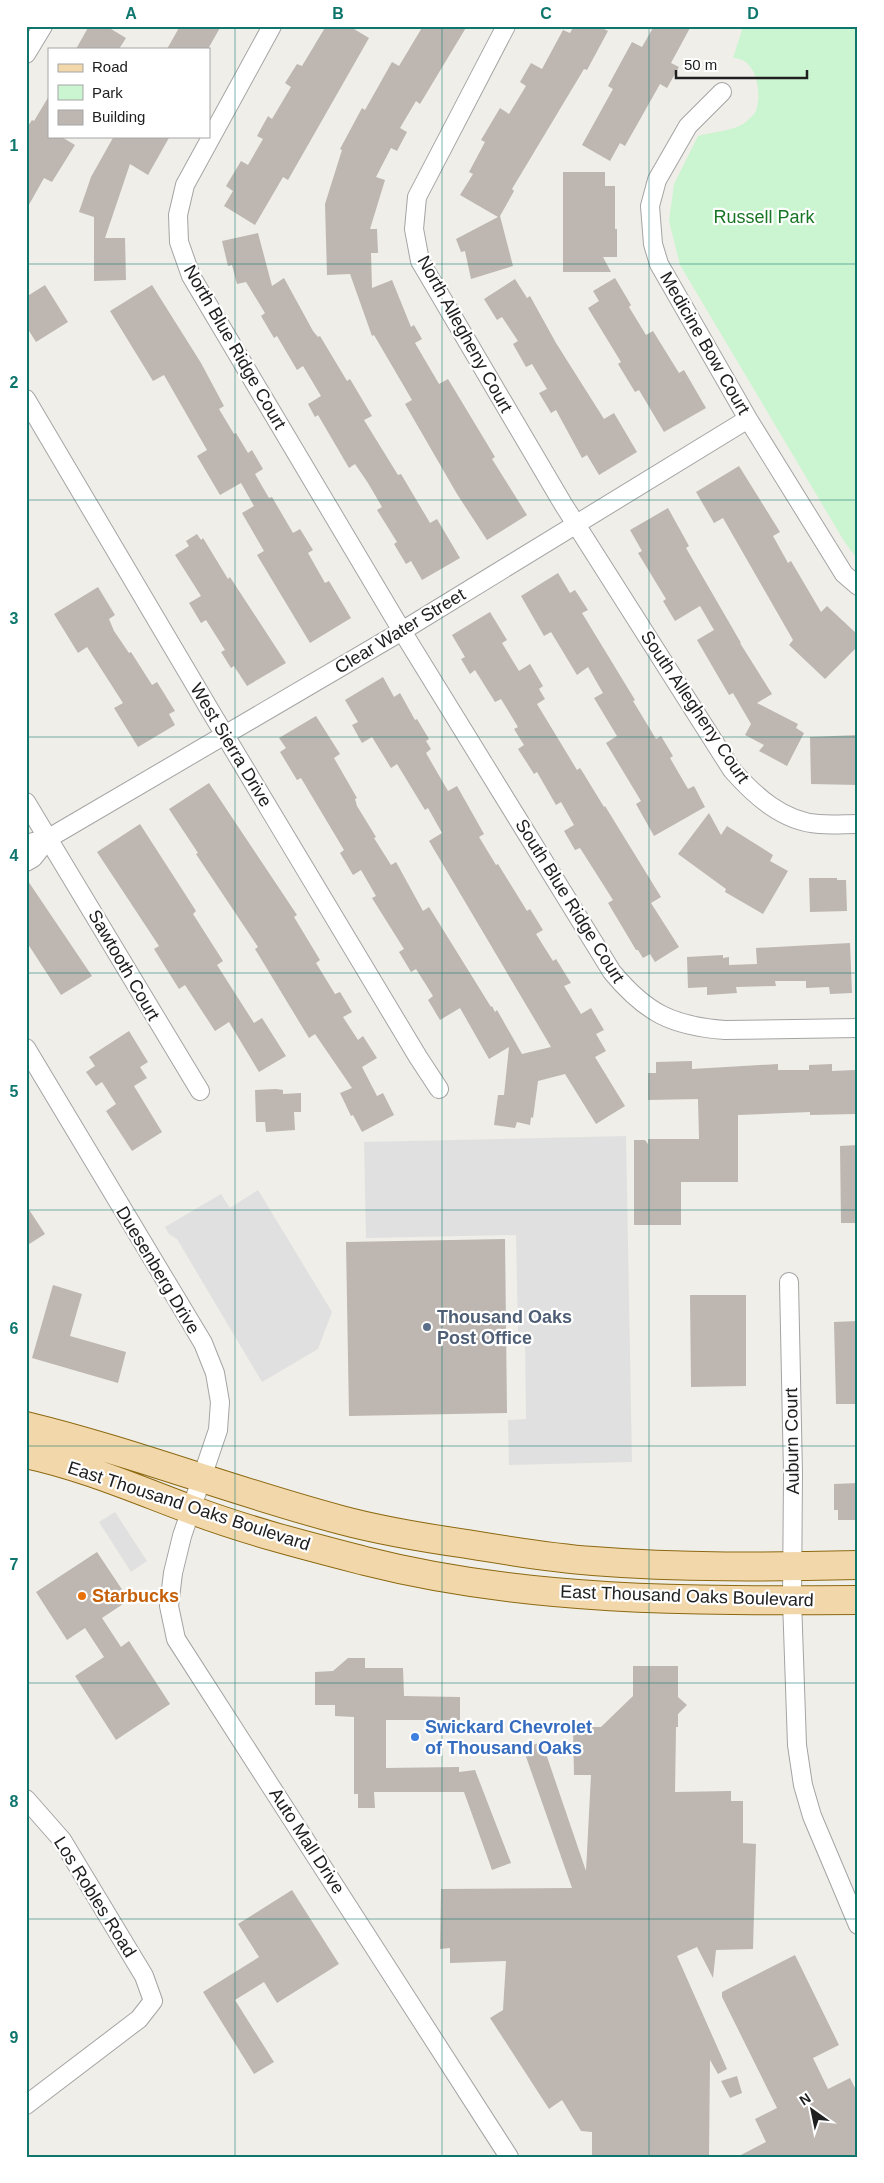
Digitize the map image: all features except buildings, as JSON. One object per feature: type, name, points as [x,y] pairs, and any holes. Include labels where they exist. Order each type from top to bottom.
[{"type":"main road","name":"East Thousand Oaks Boulevard","points":[[26,1426],[89,1443],[201,1479],[342,1520],[436,1540],[527,1554],[654,1565],[858,1566]]},
{"type":"main road","name":"East Thousand Oaks Boulevard","points":[[26,1454],[91,1473],[191,1510],[310,1547],[368,1562],[483,1584],[582,1596],[666,1600],[858,1600]]},
{"type":"street","points":[[26,54],[42,26]]},
{"type":"street","name":"North Blue Ridge Court","points":[[272,26],[185,185],[178,215],[179,242],[191,276],[402,631]]},
{"type":"street","name":"North Allegheny Court","points":[[506,26],[417,197],[414,229],[420,261],[577,525]]},
{"type":"street","name":"Medicine Bow Court","points":[[722,92],[688,126],[657,180],[650,206],[653,244],[659,264],[748,419],[844,574],[858,586]]},
{"type":"street","name":"West Sierra Drive","points":[[26,399],[224,734],[418,1057],[440,1089]]},
{"type":"street","name":"Clear Water Street","points":[[26,844],[49,838],[402,631],[748,419]]},
{"type":"street","name":"South Allegheny Court","points":[[577,525],[732,770],[747,788],[769,805],[794,818],[817,824],[858,824]]},
{"type":"street","name":"South Blue Ridge Court","points":[[402,631],[612,972],[629,992],[661,1016],[685,1025],[703,1028],[724,1030],[858,1028]]},
{"type":"street","name":"Sawtooth Court","points":[[26,802],[200,1092]]},
{"type":"street","name":"Clear Water Street","points":[[26,862],[33,858],[49,838]]},
{"type":"street","name":"Duesenberg Drive","points":[[26,1048],[198,1335],[215,1373],[220,1402],[218,1430],[191,1510]]},
{"type":"street","name":"Auburn Court","points":[[789,1282],[794,1474],[792,1600],[797,1745],[803,1785],[812,1816],[858,1925]]},
{"type":"street","name":"Auto Mall Drive","points":[[191,1510],[181,1541],[170,1592],[169,1606],[176,1639],[509,2157]]},
{"type":"street","name":"Los Robles Road","points":[[26,1799],[62,1840],[144,1976],[154,2001],[139,2019],[26,2106]]},
{"type":"green space","name":"Russell Park","points":[[736,26],[858,26],[858,560],[844,541],[680,265],[669,221],[674,184],[698,136],[739,126],[756,111],[758,86],[756,78],[748,64],[733,58],[742,30]]},
{"type":"shaded area","points":[[626,1136],[632,1462],[509,1465],[508,1420],[526,1419],[525,1332],[518,1332],[516,1235],[366,1238],[364,1142]]},
{"type":"shaded area","points":[[258,1190],[332,1312],[318,1349],[262,1382],[177,1239],[169,1234],[165,1227],[221,1194],[230,1208]]},
{"type":"shaded area","points":[[115,1512],[147,1561],[131,1572],[99,1522]]},
{"type":"place","name":"Thousand Oaks Post Office","points":[[427,1327]]},
{"type":"place","name":"Starbucks","points":[[82,1596]]},
{"type":"place","name":"Swickard Chevrolet of Thousand Oaks","points":[[415,1737]]}]
